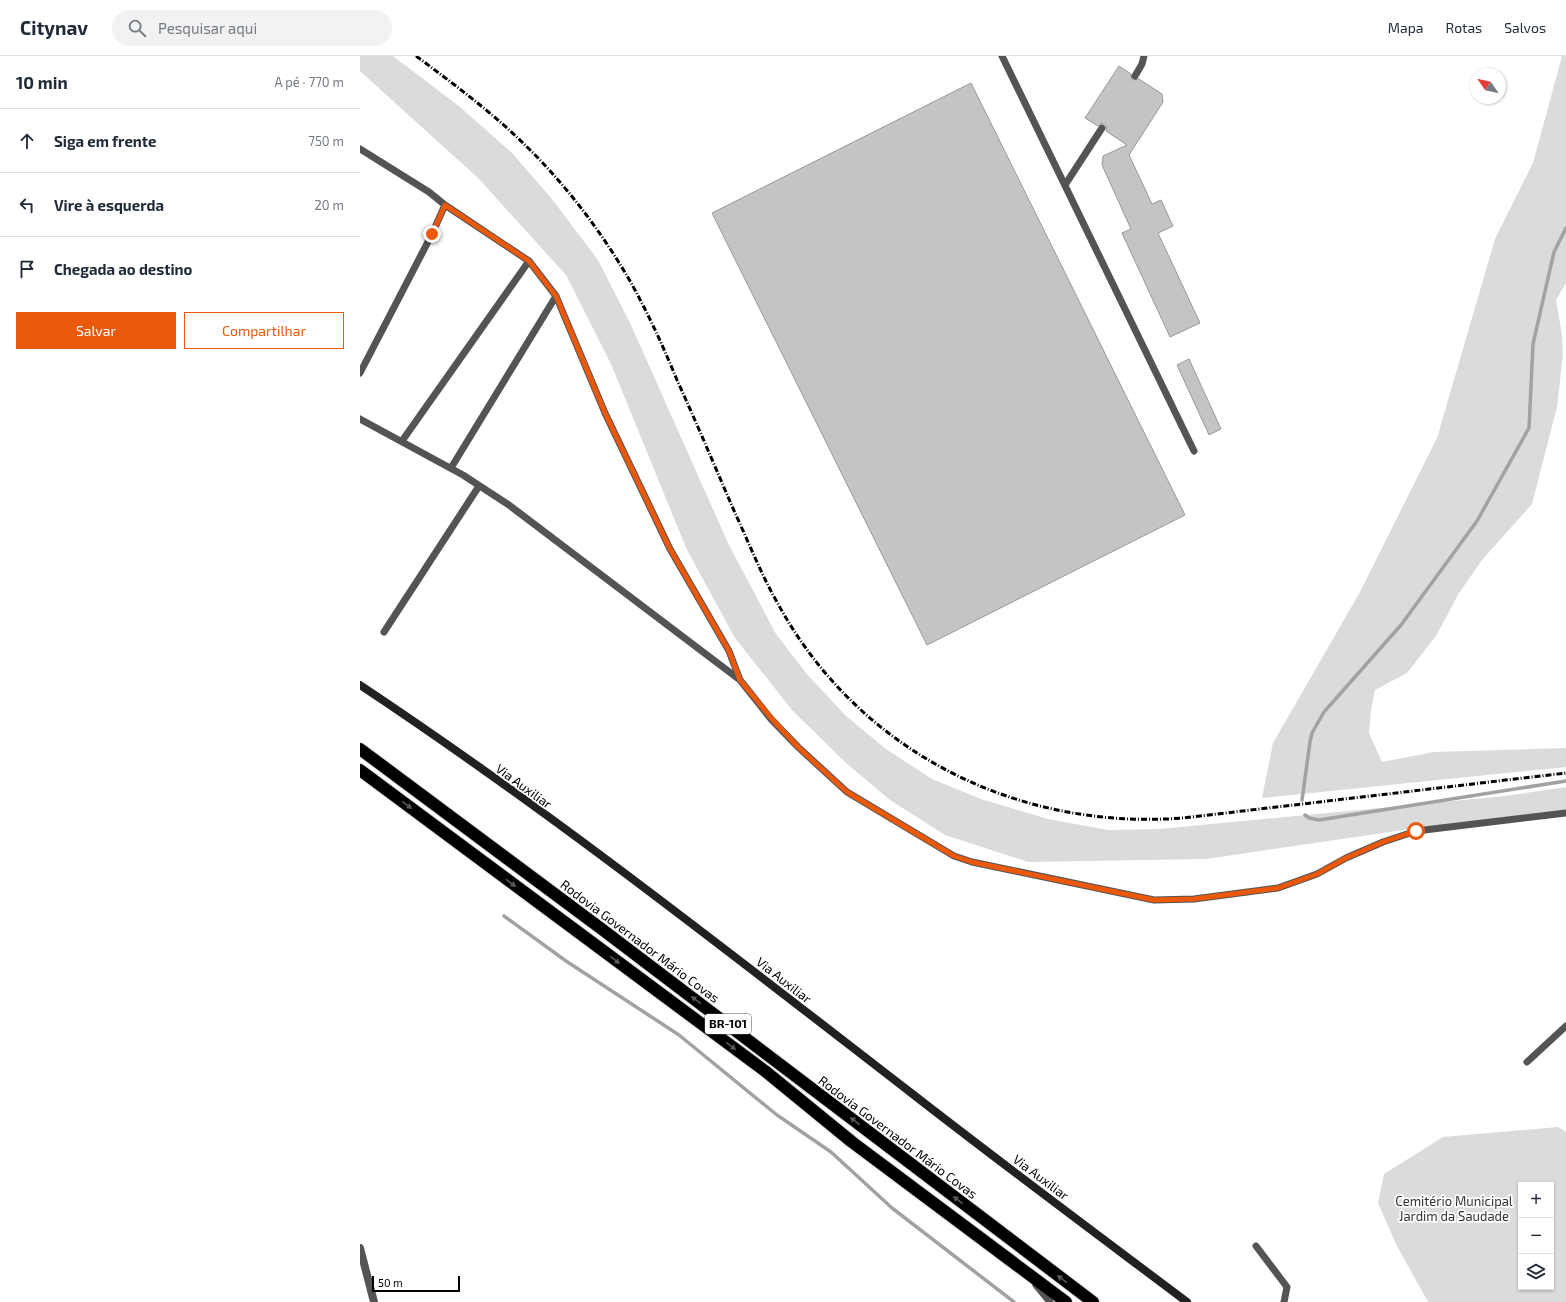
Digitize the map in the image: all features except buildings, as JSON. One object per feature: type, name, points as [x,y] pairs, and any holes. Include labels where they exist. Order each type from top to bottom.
[{"type":"highway","name":"Rodovia Governador Mário Covas","points":[[360,749],[1093,1302]]},
{"type":"highway","name":"BR-101","points":[[360,770],[765,1071],[852,1142],[1066,1302]]},
{"type":"street","name":"Via Auxiliar","points":[[360,685],[436,736],[714,941],[926,1105],[1187,1302]]},
{"type":"street","points":[[360,1248],[374,1302]]},
{"type":"lane","points":[[1002,56],[1194,452]]},
{"type":"lane","points":[[1135,76],[1142,64],[1144,56]]},
{"type":"lane","points":[[1065,185],[1102,128]]},
{"type":"lane","points":[[360,149],[428,192],[529,261],[556,296],[605,413],[663,534],[729,651],[740,680]]},
{"type":"lane","points":[[360,374],[432,234],[445,205]]},
{"type":"lane","points":[[402,442],[529,261]]},
{"type":"lane","points":[[451,468],[556,296]]},
{"type":"lane","points":[[360,419],[451,468],[509,505],[740,680],[772,719],[798,747],[847,792],[954,856],[972,862],[1154,900],[1194,899],[1278,888],[1317,874],[1346,858],[1383,842],[1416,831],[1566,813]]},
{"type":"lane","points":[[384,632],[479,486]]},
{"type":"lane","points":[[1528,1062],[1566,1026]]},
{"type":"lane","points":[[1256,1246],[1287,1286],[1284,1302]]},
{"type":"lane","points":[[1026,1272],[1050,1302]]},
{"type":"green space","points":[[360,56],[393,56],[460,107],[512,153],[552,199],[598,260],[631,325],[728,543],[776,634],[806,673],[846,716],[886,749],[932,779],[981,799],[1048,819],[1108,830],[1159,829],[1505,796],[1566,787],[1566,810],[1417,828],[1206,859],[1028,862],[945,835],[890,800],[846,763],[792,710],[735,638],[687,550],[611,364],[566,275],[478,178],[360,71]]},
{"type":"green space","points":[[1562,56],[1566,56],[1566,283],[1556,300],[1562,335],[1563,355],[1557,407],[1532,504],[1482,560],[1459,593],[1436,636],[1407,673],[1375,690],[1369,733],[1382,762],[1434,752],[1566,748],[1566,767],[1262,798],[1273,743],[1360,592],[1437,438],[1495,239],[1533,163]]},
{"type":"green space","name":"Cemitério Municipal Jardim da Saudade","points":[[1558,1127],[1566,1132],[1566,1302],[1428,1302],[1397,1246],[1378,1203],[1384,1174],[1443,1137]]},
{"type":"waterway","points":[[1302,800],[1312,733],[1324,712],[1401,625],[1477,521],[1529,428],[1533,344],[1554,252],[1566,228]]},
{"type":"waterway","points":[[1305,815],[1309,818],[1319,820],[1566,781]]},
{"type":"waterway","points":[[504,916],[566,961],[679,1035],[777,1115],[831,1152],[892,1208],[1014,1302]]},
{"type":"railway","points":[[416,56],[451,82],[507,128],[542,162],[590,219],[630,281],[643,305],[755,558],[777,602],[811,655],[851,700],[897,739],[948,771],[1003,795],[1061,811],[1121,819],[1183,818],[1566,773]]},
{"type":"route","points":[[432,234],[445,205],[529,261],[556,296],[605,413],[670,549],[729,651],[740,680],[772,719],[798,747],[847,792],[954,856],[972,862],[1154,900],[1194,899],[1278,888],[1317,874],[1346,858],[1383,842],[1416,831]]}]
